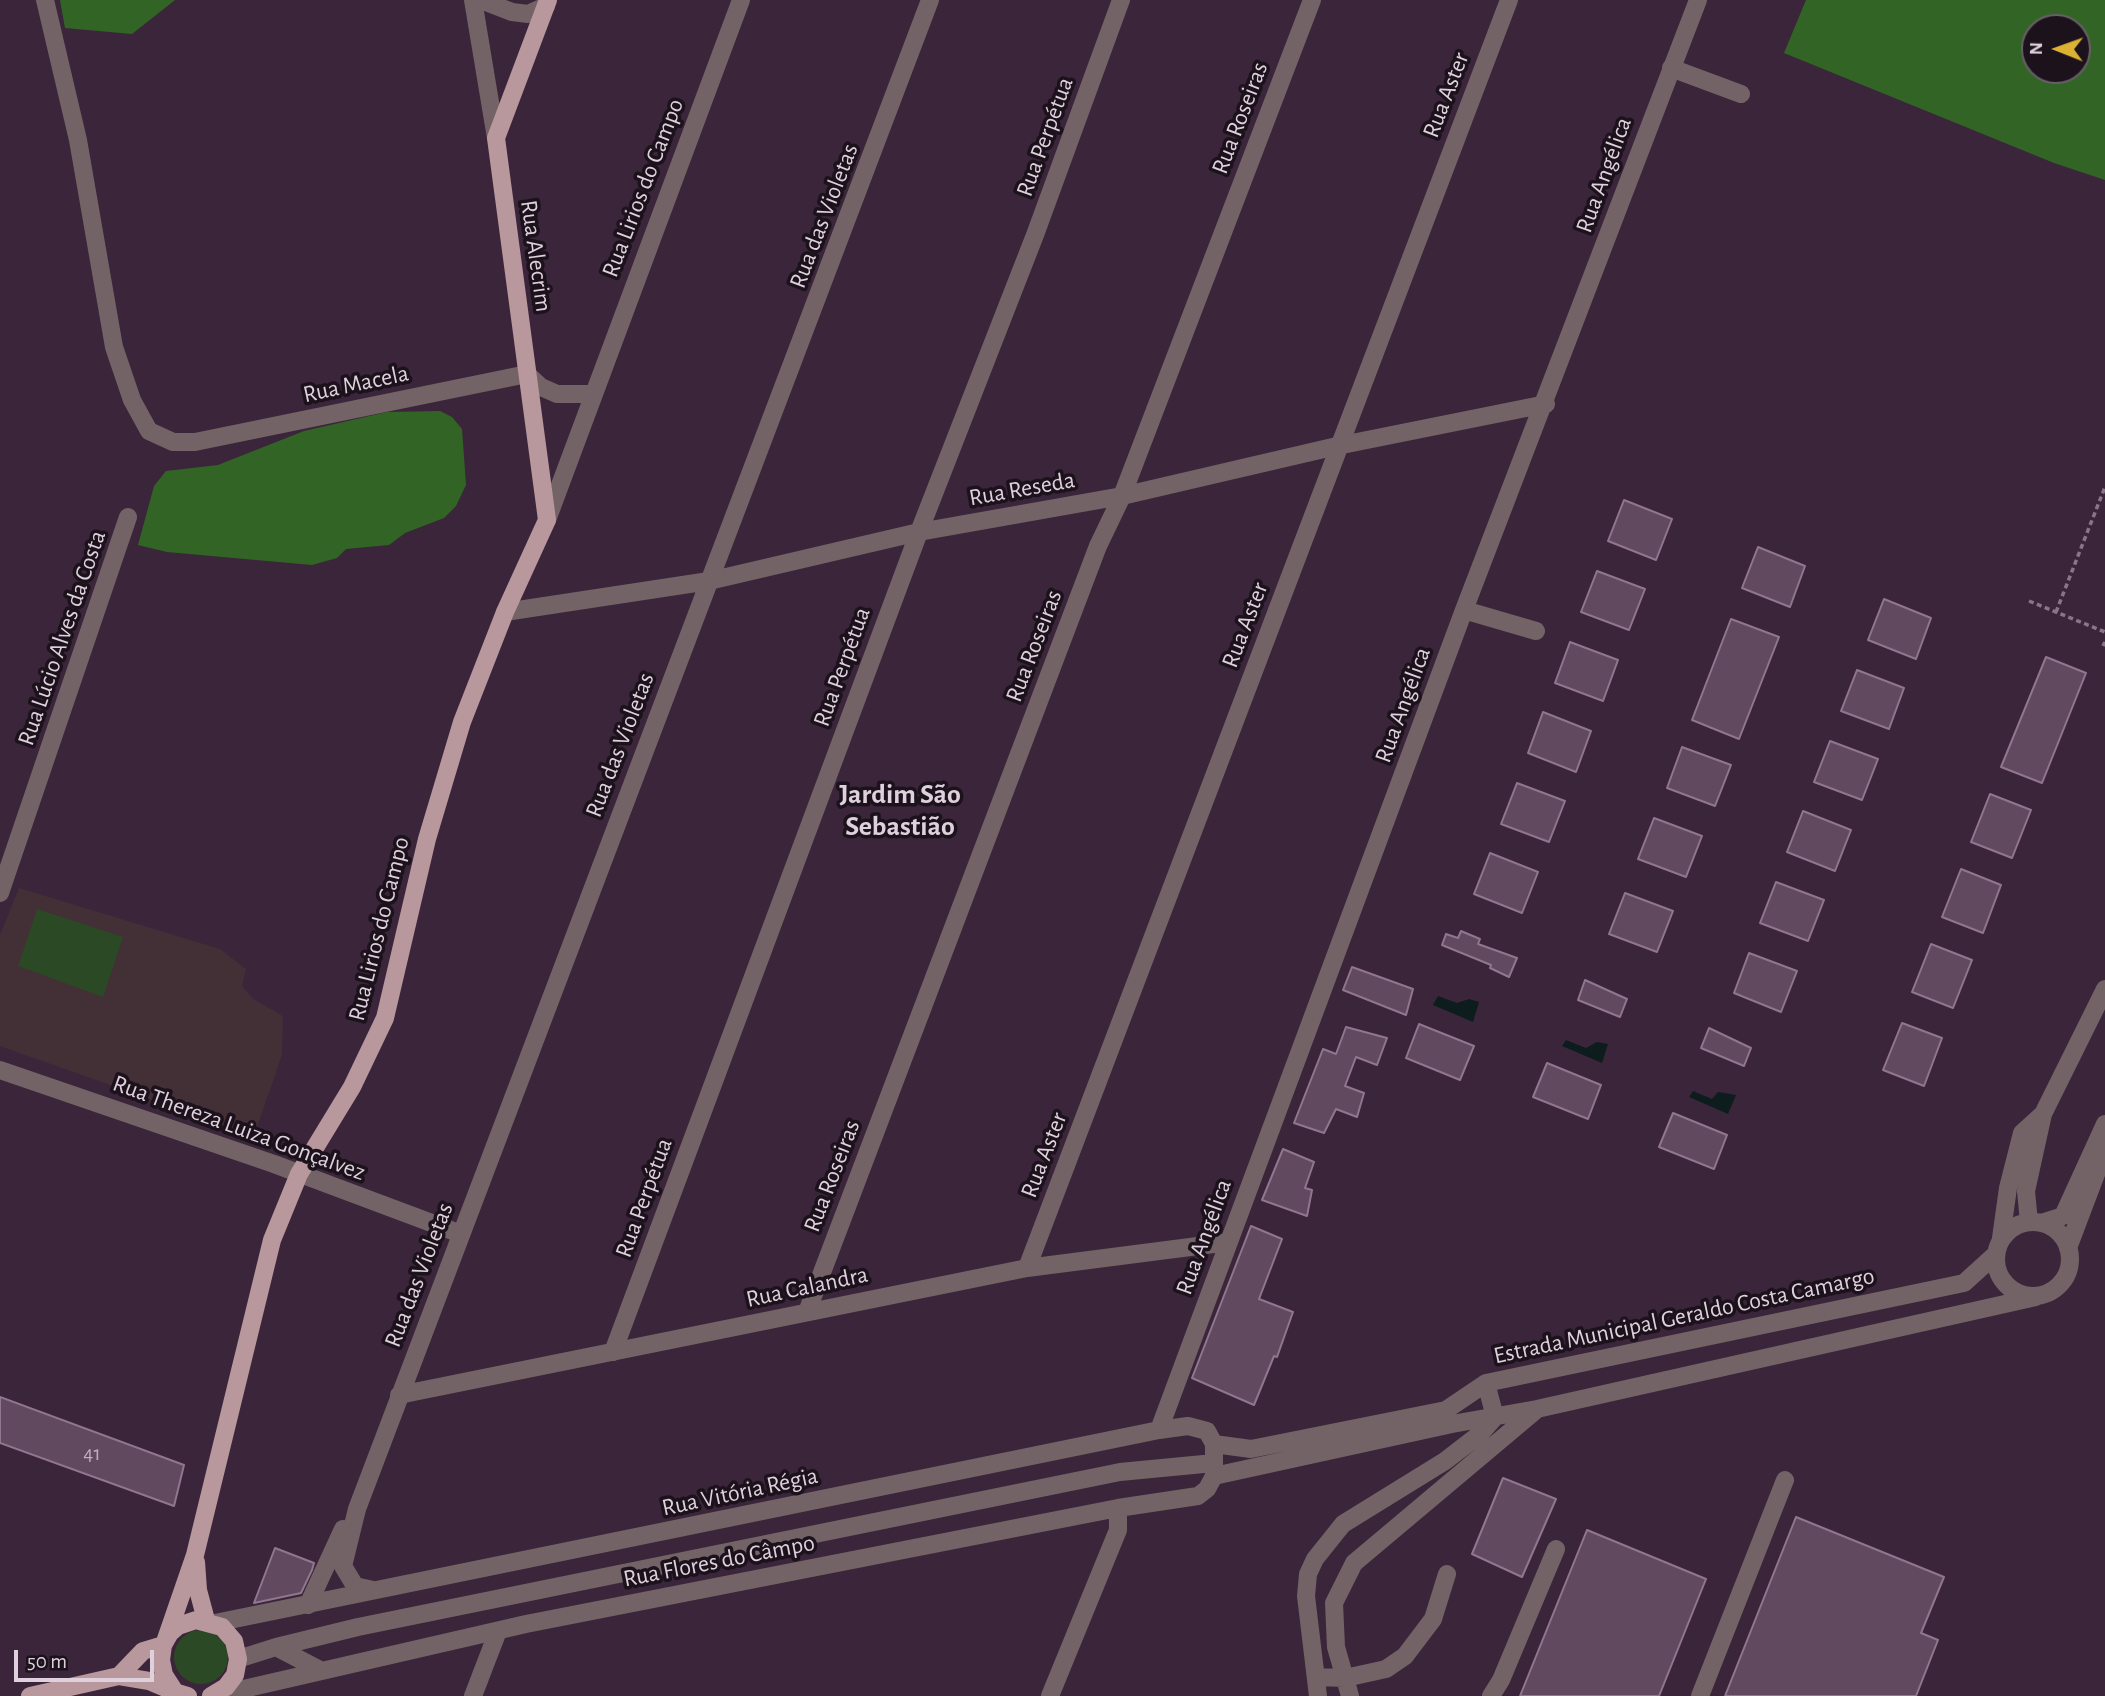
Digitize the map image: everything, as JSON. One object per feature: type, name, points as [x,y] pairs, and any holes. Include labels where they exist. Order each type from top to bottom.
[{"type":"main road","points":[[495,138],[547,3]]},
{"type":"main road","name":"Rua Alecrim","points":[[495,138],[547,520]]},
{"type":"main road","name":"Rua Lirios do Campo","points":[[164,1643],[195,1555],[272,1240],[299,1174],[352,1087],[385,1018],[426,839],[462,722],[505,612],[547,520]]},
{"type":"main road","name":"Rua Lirios do Campo","points":[[195,1555],[198,1590],[210,1622]]},
{"type":"main road","points":[[182,1694],[164,1675],[161,1660],[164,1643],[178,1626],[210,1622],[234,1641],[239,1660],[235,1675],[226,1687],[212,1696]]},
{"type":"main road","points":[[30,1696],[91,1689],[119,1676],[143,1651],[164,1643]]},
{"type":"main road","points":[[119,1676],[149,1681],[182,1694]]},
{"type":"street","name":"Rua Macela","points":[[44,0],[78,140],[114,347],[132,400],[149,431],[173,442],[195,442],[527,374]]},
{"type":"street","name":"Rua Alecrim","points":[[473,0],[495,138]]},
{"type":"street","points":[[481,0],[512,12],[528,14],[547,3]]},
{"type":"street","name":"Rua Lirios do Campo","points":[[547,520],[741,0]]},
{"type":"street","name":"Rua das Violetas","points":[[382,1591],[355,1586],[346,1575],[344,1557],[357,1509],[709,581],[869,169],[930,0]]},
{"type":"street","name":"Rua Perpétua","points":[[613,1352],[919,532],[1035,235],[1121,0]]},
{"type":"street","name":"Rua Roseiras","points":[[807,1311],[1098,546],[1122,496],[1312,0]]},
{"type":"street","name":"Rua Aster","points":[[1027,1268],[1337,446],[1509,0]]},
{"type":"street","name":"Rua Angélica","points":[[1159,1430],[1464,610],[1546,404],[1698,0]]},
{"type":"street","points":[[1671,68],[1741,94]]},
{"type":"street","points":[[527,374],[541,387],[556,394],[592,394]]},
{"type":"street","name":"Rua Reseda","points":[[505,612],[709,581],[919,532],[1122,496],[1337,446],[1546,404]]},
{"type":"street","name":"Rua Lúcio Alves da Costa","points":[[0,893],[128,517]]},
{"type":"street","points":[[1464,610],[1536,631]]},
{"type":"street","points":[[2035,1222],[2026,1191],[2043,1114],[2105,989]]},
{"type":"street","name":"Rua Thereza Luiza Gonçalvez","points":[[0,1070],[299,1174],[461,1234]]},
{"type":"street","points":[[2036,1297],[2019,1294],[2005,1285],[1998,1254],[2008,1188],[2022,1133],[2043,1114]]},
{"type":"street","points":[[1998,1254],[2013,1227],[2063,1215],[2105,1124]]},
{"type":"street","points":[[2068,1248],[2105,1148]]},
{"type":"street","points":[[239,1660],[276,1647],[1120,1472],[1214,1470],[1537,1409],[2036,1297],[2052,1292],[2064,1280],[2070,1264],[2068,1248],[2060,1233],[2035,1222]]},
{"type":"street","name":"Rua Calandra","points":[[399,1395],[1027,1268],[1229,1242]]},
{"type":"street","name":"Estrada Municipal Geraldo Costa Camargo","points":[[1214,1444],[1251,1449],[1446,1410],[1486,1383],[1964,1283],[1998,1254]]},
{"type":"street","points":[[1486,1383],[1494,1417]]},
{"type":"street","points":[[1350,1696],[1336,1647],[1334,1603],[1354,1563],[1537,1409]]},
{"type":"street","points":[[1318,1696],[1306,1596],[1308,1574],[1315,1559],[1343,1524],[1445,1461],[1480,1434],[1494,1417]]},
{"type":"street","name":"Rua Vitória Régia","points":[[250,1616],[1159,1430],[1188,1426],[1207,1431],[1214,1444]]},
{"type":"street","points":[[1214,1444],[1214,1470]]},
{"type":"street","name":"Rua Flores do Câmpo","points":[[212,1696],[269,1689],[320,1670],[498,1631],[1118,1508],[1198,1496],[1207,1489],[1214,1470]]},
{"type":"street","points":[[1700,1696],[1785,1479]]},
{"type":"street","points":[[1050,1696],[1118,1530],[1118,1508]]},
{"type":"street","name":"Rua das Violetas","points":[[308,1605],[344,1527],[357,1509]]},
{"type":"street","points":[[1491,1696],[1501,1680],[1556,1549]]},
{"type":"street","points":[[1316,1677],[1345,1678],[1386,1670],[1405,1656],[1433,1619],[1447,1574]]},
{"type":"street","points":[[210,1622],[250,1616]]},
{"type":"street","points":[[234,1641],[250,1616]]},
{"type":"street","points":[[473,1696],[498,1631]]},
{"type":"street","points":[[276,1647],[320,1670]]},
{"type":"path","points":[[2056,612],[2105,487]]},
{"type":"path","points":[[2029,601],[2105,632]]},
{"type":"shaded area","points":[[19,888],[220,949],[246,969],[242,986],[253,999],[283,1016],[282,1055],[254,1136],[0,1046],[0,935]]},
{"type":"shaded area","points":[[1438,996],[1457,1003],[1469,999],[1479,1002],[1473,1022],[1433,1005]]},
{"type":"shaded area","points":[[1566,1040],[1586,1048],[1597,1042],[1608,1044],[1602,1063],[1562,1046]]},
{"type":"shaded area","points":[[1693,1091],[1712,1099],[1718,1092],[1736,1095],[1728,1114],[1689,1097]]},
{"type":"green space","points":[[60,0],[175,0],[132,34],[65,28]]},
{"type":"green space","points":[[1806,0],[2105,0],[2105,180],[2054,163],[1784,53]]},
{"type":"green space","points":[[440,411],[452,417],[462,429],[466,485],[456,506],[444,518],[405,533],[389,545],[346,549],[337,558],[312,565],[167,552],[138,545],[154,486],[166,471],[218,465],[304,431],[387,412]]},
{"type":"green space","points":[[37,909],[123,937],[103,997],[18,966]]},
{"type":"green space","points":[[201,1630],[220,1638],[228,1657],[220,1676],[201,1684],[182,1676],[174,1657],[182,1638]]},
{"type":"building","points":[[1624,500],[1672,519],[1656,560],[1608,541]]},
{"type":"building","points":[[1758,547],[1805,566],[1790,607],[1742,588]]},
{"type":"building","points":[[1597,571],[1645,589],[1629,630],[1581,612]]},
{"type":"building","points":[[1884,599],[1931,618],[1916,659],[1868,640]]},
{"type":"building","points":[[1731,619],[1779,637],[1739,739],[1692,720]]},
{"type":"building","points":[[1570,642],[1618,660],[1603,701],[1555,683]]},
{"type":"building","points":[[2046,657],[2086,673],[2042,783],[2001,767]]},
{"type":"building","points":[[1857,670],[1904,688],[1889,729],[1841,711]]},
{"type":"building","points":[[1543,712],[1591,731],[1576,772],[1528,753]]},
{"type":"building","points":[[1830,741],[1878,759],[1862,800],[1814,782]]},
{"type":"building","points":[[1682,747],[1731,765],[1715,806],[1667,788]]},
{"type":"building","points":[[1517,783],[1565,801],[1549,842],[1501,824]]},
{"type":"building","points":[[1990,794],[2031,810],[2012,858],[1971,842]]},
{"type":"building","points":[[1803,811],[1851,830],[1835,871],[1787,852]]},
{"type":"building","points":[[1654,818],[1702,836],[1686,877],[1638,859]]},
{"type":"building","points":[[1490,853],[1538,872],[1522,913],[1474,894]]},
{"type":"building","points":[[1961,869],[2001,885],[1983,933],[1942,917]]},
{"type":"building","points":[[1776,882],[1824,900],[1808,941],[1760,923]]},
{"type":"building","points":[[1625,893],[1673,911],[1657,952],[1609,934]]},
{"type":"building","points":[[1461,931],[1480,939],[1478,944],[1517,958],[1509,977],[1490,968],[1491,965],[1442,945],[1446,934],[1458,938]]},
{"type":"building","points":[[1931,944],[1972,960],[1953,1008],[1912,992]]},
{"type":"building","points":[[1749,953],[1797,971],[1781,1012],[1734,993]]},
{"type":"building","points":[[1352,967],[1413,989],[1406,1015],[1343,990]]},
{"type":"building","points":[[1585,980],[1627,999],[1620,1017],[1578,1000]]},
{"type":"building","points":[[1902,1023],[1942,1038],[1924,1086],[1883,1070]]},
{"type":"building","points":[[1419,1024],[1474,1046],[1460,1080],[1406,1058]]},
{"type":"building","points":[[1346,1027],[1387,1038],[1377,1065],[1356,1057],[1345,1086],[1364,1093],[1357,1117],[1336,1109],[1324,1133],[1294,1123],[1323,1049],[1336,1054]]},
{"type":"building","points":[[1709,1028],[1751,1048],[1744,1066],[1701,1048]]},
{"type":"building","points":[[1547,1063],[1601,1085],[1588,1119],[1533,1097]]},
{"type":"building","points":[[1673,1113],[1727,1135],[1714,1169],[1659,1147]]},
{"type":"building","points":[[1283,1149],[1314,1162],[1305,1188],[1312,1190],[1307,1216],[1262,1200]]},
{"type":"building","points":[[1251,1226],[1282,1239],[1259,1299],[1293,1312],[1277,1357],[1274,1356],[1254,1405],[1192,1378]]},
{"type":"building","points":[[0,1397],[184,1465],[174,1506],[0,1443]]},
{"type":"building","points":[[1503,1478],[1556,1499],[1522,1577],[1472,1554]]},
{"type":"building","points":[[1796,1517],[1944,1577],[1921,1633],[1938,1640],[1916,1696],[1725,1696]]},
{"type":"building","points":[[1587,1530],[1706,1579],[1659,1696],[1520,1696]]},
{"type":"building","points":[[275,1548],[314,1563],[312,1570],[301,1593],[254,1603]]},
{"type":"district","name":"Jardim São Sebastião","points":[[900,811]]}]
